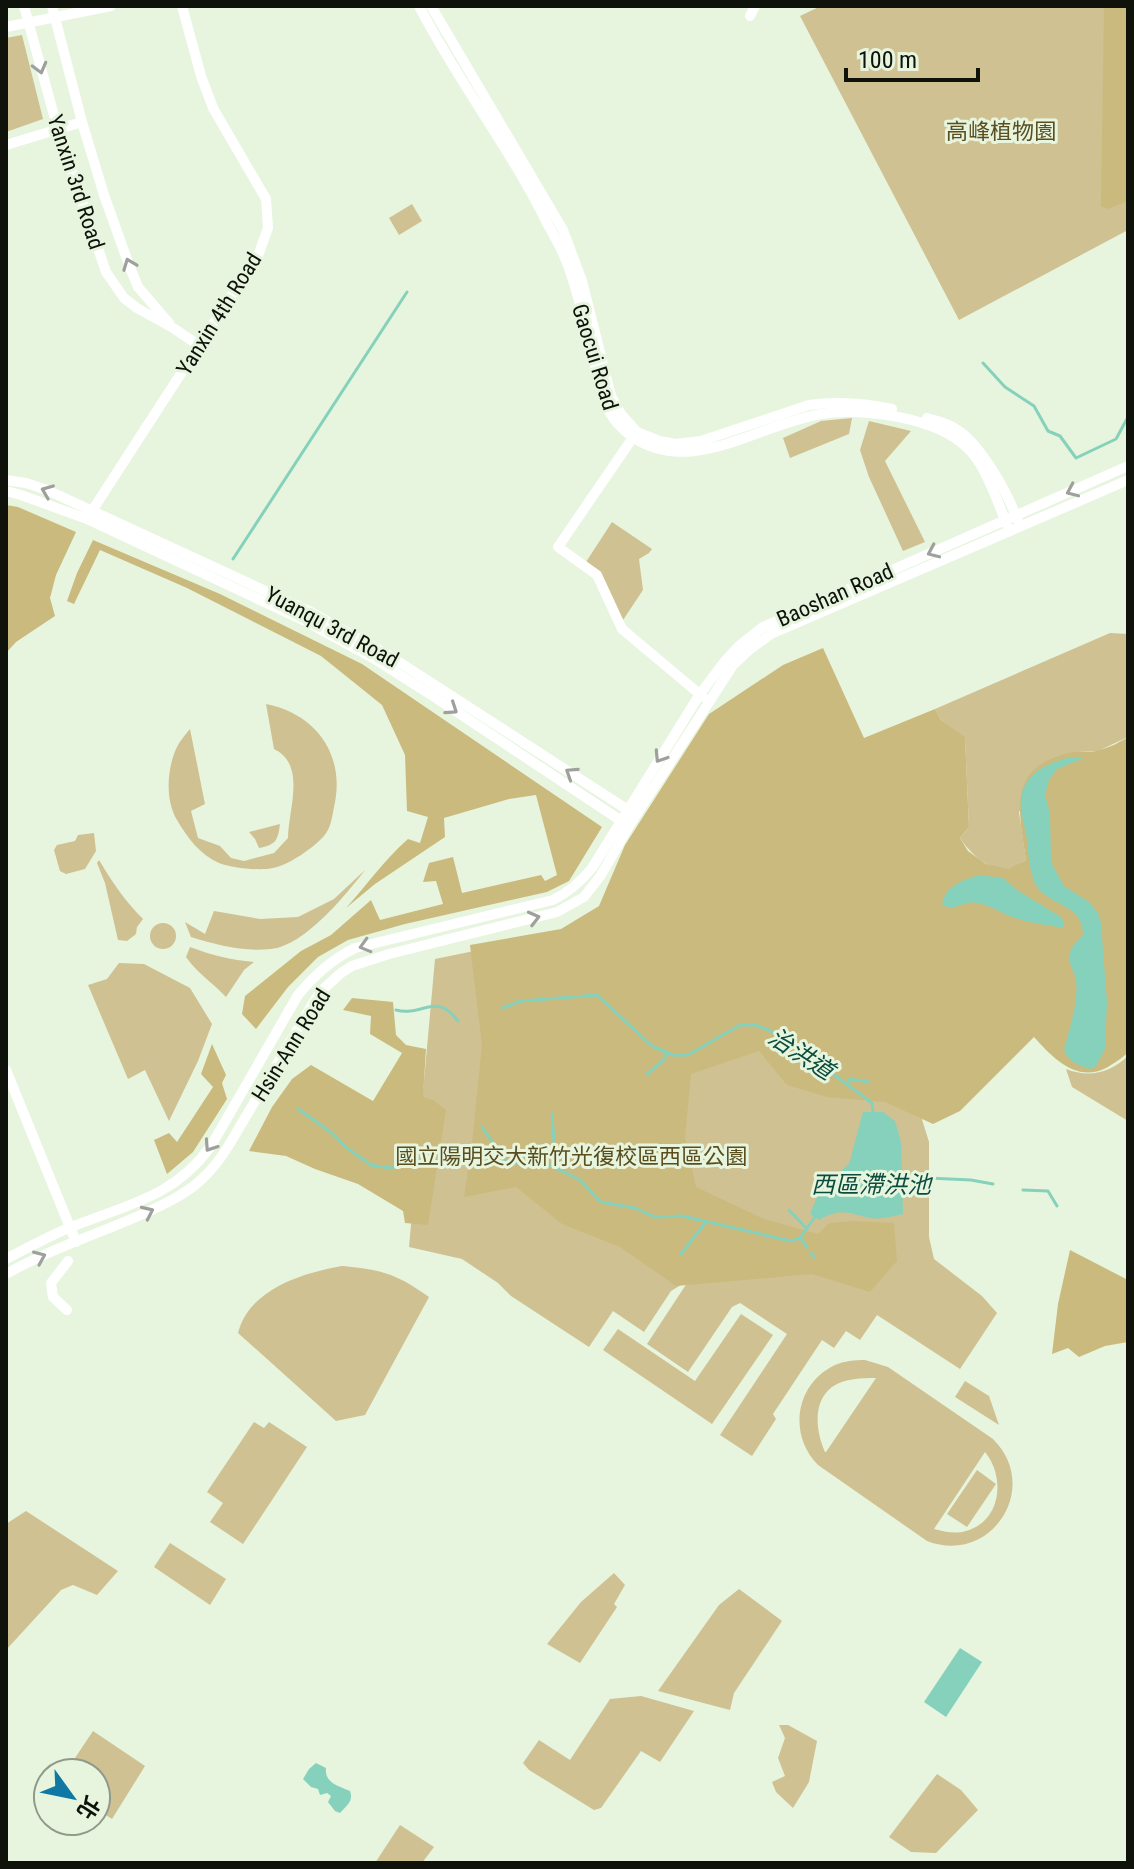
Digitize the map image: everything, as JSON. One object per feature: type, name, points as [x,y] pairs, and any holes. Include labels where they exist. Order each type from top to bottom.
[{"type":"street","name":"Yanxin 3rd Road","points":[[24,6],[58,130],[106,272],[130,303],[200,346]]},
{"type":"street","name":"Yanxin 3rd Road","points":[[52,6],[104,195],[138,287],[173,328]]},
{"type":"street","points":[[6,27],[111,6]]},
{"type":"street","name":"Yanxin 4th Road","points":[[89,515],[259,253],[268,228],[266,199],[213,108],[182,6]]},
{"type":"street","name":"Gaocui Road","points":[[419,6],[527,185],[568,264],[602,395],[613,418],[635,434],[676,444],[701,441],[809,405],[863,403],[915,414],[954,427],[967,442]]},
{"type":"street","name":"Gaocui Road","points":[[431,6],[563,230],[582,281],[611,396],[635,434]]},
{"type":"street","points":[[6,145],[82,122]]},
{"type":"street","points":[[635,434],[558,547],[597,575],[622,629],[705,698]]},
{"type":"street","points":[[967,442],[986,461],[1016,515],[1015,529]]},
{"type":"street","points":[[967,442],[980,463],[1005,520],[1015,529]]},
{"type":"street","name":"Baoshan Road","points":[[625,823],[732,654],[763,627],[1128,466]]},
{"type":"street","name":"Yuanqu 3rd Road","points":[[6,480],[47,490],[89,515],[305,621],[373,658],[625,823]]},
{"type":"street","name":"Baoshan Road","points":[[705,698],[733,665],[771,634],[1128,480]]},
{"type":"street","name":"Yuanqu 3rd Road","points":[[6,491],[89,515],[311,612],[439,687],[632,812]]},
{"type":"street","name":"Hsin-Ann Road","points":[[6,1259],[70,1227],[157,1194],[184,1177],[219,1134],[298,995],[337,957],[355,948],[553,900],[581,882],[625,823]]},
{"type":"street","name":"Hsin-Ann Road","points":[[6,1274],[191,1189],[217,1164],[319,993],[341,973],[352,966],[389,954],[571,906],[592,888],[625,823]]},
{"type":"street","points":[[6,1070],[76,1242]]},
{"type":"street","points":[[67,1310],[53,1297],[51,1283],[68,1261]]},
{"type":"green space","name":"高峰植物園","points":[[821,6],[1128,6],[1128,230],[959,320],[800,16]]},
{"type":"green space","points":[[1104,6],[1128,6],[1128,201],[1107,209],[1101,206]]},
{"type":"green space","points":[[22,35],[43,119],[6,132],[6,38]]},
{"type":"green space","points":[[412,204],[422,221],[399,235],[389,218]]},
{"type":"green space","points":[[852,418],[849,434],[790,458],[783,438],[821,421]]},
{"type":"green space","points":[[869,421],[911,431],[885,461],[925,542],[903,551],[860,450]]},
{"type":"green space","points":[[6,505],[18,507],[76,532],[56,575],[50,598],[55,616],[16,642],[6,653]]},
{"type":"green space","points":[[612,522],[652,549],[639,559],[643,590],[623,620],[586,562]]},
{"type":"green space","points":[[93,540],[220,594],[362,664],[602,827],[569,881],[547,892],[348,940],[318,957],[288,987],[256,1029],[242,1014],[245,996],[301,951],[331,935],[371,900],[380,920],[443,904],[436,881],[423,882],[429,863],[453,857],[462,893],[541,875],[545,881],[557,875],[536,795],[509,799],[444,818],[445,837],[375,884],[346,908],[408,839],[420,843],[428,817],[407,811],[405,755],[382,705],[321,656],[187,588],[100,550],[74,604],[67,601]]},
{"type":"green space","points":[[1110,633],[1128,634],[1128,737],[1098,751],[1076,752],[1019,812],[1026,860],[1008,869],[987,864],[974,855],[960,838],[969,827],[965,738],[941,720],[935,709]]},
{"type":"green space","points":[[823,648],[864,738],[935,709],[941,720],[965,737],[969,827],[960,838],[968,851],[986,864],[1008,869],[1026,860],[1020,806],[1027,778],[1037,767],[1052,758],[1074,752],[1107,748],[1128,737],[1128,1052],[1108,1067],[1097,1071],[1076,1071],[1049,1053],[1034,1037],[960,1111],[933,1124],[885,1102],[827,1097],[787,1085],[759,1051],[691,1074],[685,1137],[696,1187],[764,1219],[818,1234],[829,1223],[894,1223],[897,1261],[870,1292],[812,1274],[676,1286],[620,1247],[562,1224],[516,1187],[464,1197],[482,1045],[470,945],[561,929],[599,906],[625,845],[709,714],[783,665]]},
{"type":"green space","points":[[266,704],[300,717],[324,740],[336,771],[337,788],[330,826],[319,841],[279,866],[253,869],[219,863],[190,839],[173,812],[169,785],[173,757],[190,729],[205,804],[191,811],[198,838],[220,846],[231,858],[244,861],[274,853],[288,838],[293,777],[284,756],[274,749]]},
{"type":"green space","points":[[280,824],[275,841],[265,847],[259,848],[249,832]]},
{"type":"green space","points":[[94,833],[96,851],[85,869],[66,874],[60,871],[54,850],[57,845],[75,841],[78,835]]},
{"type":"green space","points":[[99,860],[119,891],[143,919],[136,934],[127,941],[118,940],[105,883],[97,863]]},
{"type":"green space","points":[[365,870],[323,918],[284,946],[261,950],[221,945],[191,937],[185,922],[205,934],[214,911],[260,919],[298,917],[334,899]]},
{"type":"green space","points":[[163,923],[172,927],[176,936],[172,945],[163,949],[154,945],[150,936],[154,927]]},
{"type":"green space","points":[[190,947],[221,957],[254,962],[244,970],[226,997],[186,957]]},
{"type":"green space","name":"國立陽明交大新竹光復校區西區公園","points":[[479,950],[741,1017],[920,1113],[929,1142],[929,1237],[934,1259],[982,1296],[997,1313],[960,1369],[877,1315],[860,1340],[846,1331],[834,1348],[822,1340],[773,1414],[776,1419],[752,1456],[720,1435],[787,1334],[740,1303],[732,1307],[688,1372],[647,1344],[689,1280],[671,1291],[644,1332],[613,1311],[589,1347],[511,1296],[498,1283],[462,1259],[409,1247],[435,959]]},
{"type":"green space","points":[[119,963],[144,964],[190,988],[212,1024],[169,1121],[145,1070],[128,1079],[88,985],[107,979]]},
{"type":"green space","points":[[352,998],[393,1002],[396,1035],[406,1045],[426,1049],[423,1097],[446,1110],[428,1225],[405,1223],[403,1211],[358,1184],[286,1156],[249,1151],[272,1107],[292,1079],[311,1065],[373,1101],[402,1053],[370,1034],[371,1016],[343,1010]]},
{"type":"green space","points":[[212,1044],[226,1075],[222,1083],[227,1099],[193,1152],[167,1174],[154,1140],[169,1133],[177,1142],[213,1087],[201,1074]]},
{"type":"green space","points":[[1128,1056],[1128,1121],[1072,1087],[1066,1069],[1083,1073],[1099,1072]]},
{"type":"green space","points":[[1070,1250],[1128,1280],[1128,1342],[1105,1346],[1079,1357],[1068,1348],[1052,1354],[1058,1304]]},
{"type":"green space","points":[[342,1266],[388,1274],[429,1297],[365,1415],[336,1421],[238,1333],[253,1305],[265,1294],[311,1273]]},
{"type":"green space","points":[[741,1314],[773,1335],[712,1424],[603,1350],[618,1329],[695,1381]]},
{"type":"green space","points":[[865,1360],[888,1367],[993,1439],[1007,1458],[1012,1479],[1011,1499],[1002,1517],[989,1532],[971,1542],[950,1546],[927,1541],[818,1465],[808,1453],[802,1439],[800,1411],[811,1384],[835,1365]],"holes":[[[876,1378],[826,1452],[825,1452],[819,1436],[818,1418],[826,1393],[842,1382]],[[985,1452],[992,1462],[997,1486],[993,1508],[987,1518],[978,1526],[962,1532],[934,1529]]]},
{"type":"green space","points":[[965,1381],[989,1396],[999,1425],[955,1397]]},
{"type":"green space","points":[[254,1422],[264,1428],[269,1422],[307,1447],[243,1544],[210,1522],[223,1503],[207,1492]]},
{"type":"green space","points":[[977,1470],[996,1484],[967,1527],[947,1514]]},
{"type":"green space","points":[[26,1511],[118,1571],[97,1595],[73,1585],[61,1590],[6,1650],[6,1524]]},
{"type":"green space","points":[[170,1543],[226,1579],[210,1605],[154,1567]]},
{"type":"green space","points":[[614,1573],[625,1585],[614,1604],[617,1607],[580,1663],[547,1644],[581,1602]]},
{"type":"green space","points":[[739,1589],[782,1621],[734,1693],[730,1710],[658,1691],[719,1605]]},
{"type":"green space","points":[[641,1696],[694,1711],[660,1762],[641,1751],[601,1808],[594,1810],[529,1770],[523,1763],[539,1740],[570,1760],[610,1699]]},
{"type":"green space","points":[[779,1725],[788,1725],[817,1741],[809,1782],[793,1808],[776,1792],[772,1782],[785,1776],[778,1758],[785,1738]]},
{"type":"green space","points":[[93,1731],[145,1766],[112,1819],[112,1757],[76,1757]]},
{"type":"green space","points":[[937,1774],[961,1790],[978,1810],[936,1853],[911,1852],[889,1837]]},
{"type":"green space","points":[[400,1825],[434,1847],[422,1863],[375,1863]]},
{"type":"water","points":[[1072,757],[1086,757],[1057,769],[1049,780],[1045,795],[1050,813],[1051,862],[1064,886],[1089,902],[1101,923],[1107,1002],[1105,1049],[1096,1066],[1090,1069],[1071,1060],[1064,1050],[1077,989],[1069,956],[1072,947],[1083,935],[1082,925],[1073,912],[1035,884],[1021,809],[1024,788],[1035,773],[1052,763]]},
{"type":"water","points":[[979,875],[1003,878],[1061,917],[1064,928],[1020,920],[977,903],[955,907],[942,904],[951,888]]},
{"type":"water","name":"西區滯洪池","points":[[863,1112],[883,1112],[895,1121],[901,1142],[903,1214],[874,1218],[839,1212],[819,1220],[810,1214],[819,1192],[849,1164]]},
{"type":"water","points":[[960,1648],[982,1662],[946,1717],[924,1702]]},
{"type":"water","points":[[316,1763],[326,1768],[330,1781],[350,1791],[350,1801],[340,1813],[328,1802],[331,1796],[327,1793],[320,1795],[318,1789],[303,1779]]},
{"type":"waterway","points":[[233,559],[407,292]]},
{"type":"waterway","points":[[983,363],[1005,387],[1034,406],[1048,431],[1060,436],[1076,458],[1116,439],[1128,417]]},
{"type":"waterway","name":"治洪道","points":[[502,1008],[521,1001],[597,995],[652,1046],[673,1055],[688,1055],[740,1025],[755,1025],[769,1030],[833,1074],[872,1103],[873,1112]]},
{"type":"waterway","points":[[396,1010],[436,1006],[450,1012],[458,1021]]},
{"type":"waterway","name":"治洪道","points":[[647,1074],[664,1060],[666,1054]]},
{"type":"waterway","name":"治洪道","points":[[847,1083],[850,1079],[869,1082]]},
{"type":"waterway","name":"治洪道","points":[[298,1109],[371,1165],[390,1168],[416,1160],[548,1164],[580,1180],[601,1202],[635,1208],[655,1217],[682,1216],[791,1241],[800,1238],[815,1217]]},
{"type":"waterway","name":"治洪道","points":[[552,1114],[556,1169]]},
{"type":"waterway","name":"治洪道","points":[[482,1127],[506,1162]]},
{"type":"waterway","points":[[928,1178],[993,1184]]},
{"type":"waterway","points":[[1023,1190],[1048,1191],[1057,1206]]},
{"type":"waterway","name":"治洪道","points":[[789,1210],[807,1229]]},
{"type":"waterway","name":"治洪道","points":[[681,1254],[706,1222]]},
{"type":"waterway","name":"治洪道","points":[[800,1238],[807,1247]]},
{"type":"waterway","name":"治洪道","points":[[811,1253],[814,1257]]}]
